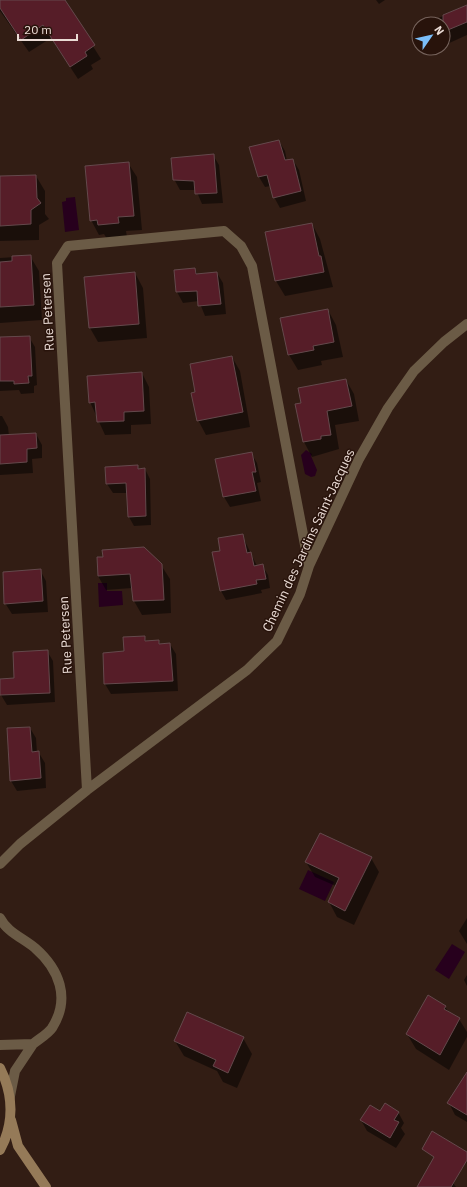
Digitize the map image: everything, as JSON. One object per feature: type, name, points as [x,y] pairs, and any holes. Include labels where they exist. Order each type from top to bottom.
[{"type":"main road","points":[[0,1068],[5,1078],[10,1096],[11,1118],[18,1146],[46,1187]]},
{"type":"main road","points":[[0,1150],[6,1139],[11,1118]]},
{"type":"street","name":"Rue Petersen","points":[[87,790],[57,262],[68,246],[224,231],[241,246],[252,266],[309,566]]},
{"type":"street","name":"Chemin des Jardins Saint-Jacques","points":[[0,864],[20,844],[87,790],[247,670],[277,640],[300,594],[309,566],[359,459],[388,408],[414,371],[444,342],[467,324]]},
{"type":"street","points":[[0,918],[4,926],[35,949],[55,970],[61,990],[61,1008],[52,1029],[33,1044],[15,1071],[10,1096]]},
{"type":"street","points":[[0,1045],[33,1044]]},
{"type":"shaded area","points":[[75,197],[79,230],[65,232],[62,202],[66,201],[66,198]]},
{"type":"shaded area","points":[[306,450],[312,454],[311,456],[317,470],[315,476],[311,477],[305,474],[301,455]]},
{"type":"shaded area","points":[[98,583],[107,583],[107,591],[122,591],[123,605],[99,607]]},
{"type":"shaded area","points":[[308,870],[334,882],[325,901],[299,889]]},
{"type":"shaded area","points":[[452,944],[465,952],[449,979],[435,970]]},
{"type":"building","points":[[0,0],[65,0],[95,45],[85,52],[87,56],[70,67],[43,25],[21,40],[0,8]]},
{"type":"building","points":[[467,5],[467,22],[451,29],[451,16],[443,15]]},
{"type":"building","points":[[279,140],[285,160],[293,159],[301,191],[273,198],[267,175],[258,177],[249,147]]},
{"type":"building","points":[[214,154],[217,193],[195,194],[194,181],[173,180],[171,158]]},
{"type":"building","points":[[129,162],[134,216],[118,217],[119,223],[98,225],[97,220],[90,221],[85,166]]},
{"type":"building","points":[[36,175],[37,198],[41,203],[31,210],[31,224],[0,226],[0,176]]},
{"type":"building","points":[[312,223],[324,272],[275,281],[265,232]]},
{"type":"building","points":[[31,255],[34,305],[0,307],[0,262],[12,261],[12,256]]},
{"type":"building","points":[[195,268],[196,274],[217,272],[221,304],[198,306],[197,291],[176,292],[174,270]]},
{"type":"building","points":[[135,272],[139,324],[89,328],[84,277]]},
{"type":"building","points":[[328,309],[334,342],[313,346],[314,350],[288,355],[280,318]]},
{"type":"building","points":[[30,336],[32,376],[28,376],[29,383],[14,384],[14,381],[0,381],[0,337]]},
{"type":"building","points":[[232,356],[243,412],[197,421],[191,393],[195,392],[190,364]]},
{"type":"building","points":[[142,372],[144,411],[124,412],[124,421],[97,422],[95,402],[89,403],[87,376]]},
{"type":"building","points":[[346,379],[352,406],[327,411],[331,435],[321,436],[321,439],[303,442],[295,404],[301,403],[298,388]]},
{"type":"building","points":[[36,433],[37,448],[27,449],[27,462],[0,464],[0,435]]},
{"type":"building","points":[[252,452],[256,472],[252,472],[256,491],[223,497],[215,459]]},
{"type":"building","points":[[138,465],[138,469],[145,468],[146,516],[128,517],[126,483],[106,484],[105,467]]},
{"type":"building","points":[[243,534],[247,553],[251,552],[254,566],[263,564],[266,579],[256,580],[257,584],[220,591],[212,552],[220,551],[218,538]]},
{"type":"building","points":[[144,547],[162,564],[164,600],[133,601],[130,574],[98,576],[97,557],[103,557],[102,550]]},
{"type":"building","points":[[41,569],[43,601],[4,604],[3,572]]},
{"type":"building","points":[[145,636],[145,641],[159,640],[159,644],[170,643],[173,681],[104,684],[103,653],[124,651],[123,637]]},
{"type":"building","points":[[48,650],[50,693],[0,695],[0,679],[14,678],[13,652]]},
{"type":"building","points":[[30,727],[32,752],[39,751],[41,778],[10,781],[7,728]]},
{"type":"building","points":[[320,833],[372,857],[345,911],[328,902],[339,878],[305,862]]},
{"type":"building","points":[[428,995],[446,1006],[444,1009],[460,1018],[440,1055],[406,1034]]},
{"type":"building","points":[[187,1012],[244,1037],[228,1073],[213,1066],[216,1060],[174,1041]]},
{"type":"building","points":[[467,1072],[467,1115],[447,1103]]},
{"type":"building","points":[[385,1103],[399,1112],[394,1120],[399,1122],[390,1138],[360,1120],[370,1105],[380,1111]]},
{"type":"building","points":[[432,1131],[467,1152],[467,1160],[451,1187],[417,1187],[434,1157],[422,1149]]}]
